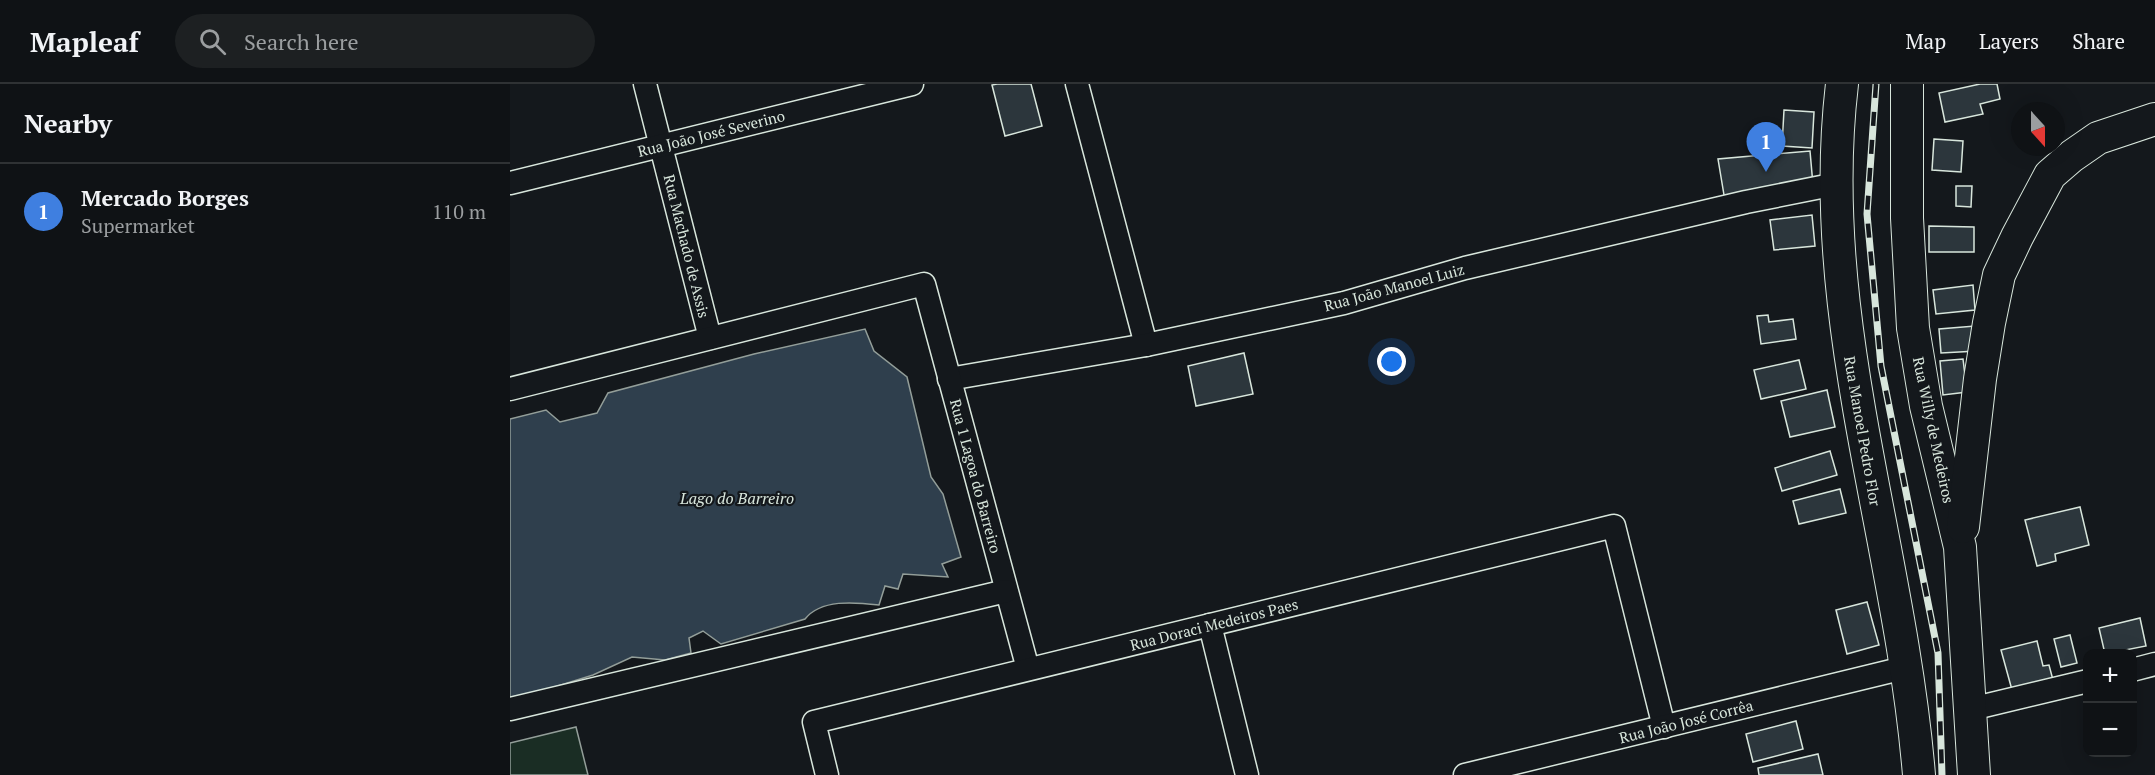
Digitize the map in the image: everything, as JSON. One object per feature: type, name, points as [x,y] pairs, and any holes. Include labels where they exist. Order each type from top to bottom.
[{"type":"street","name":"Rua Machado de Assis","points":[[645,84],[710,338]]},
{"type":"street","name":"Rua João José Severino","points":[[510,183],[912,84]]},
{"type":"street","points":[[1077,84],[1146,345]]},
{"type":"street","name":"Rua Manoel Pedro Flor","points":[[1842,84],[1836,184],[1837,248],[1851,364],[1908,667],[1919,775]]},
{"type":"street","name":"Rua Willy de Medeiros","points":[[1907,84],[1907,218],[1913,328],[1926,406],[1960,547],[1974,775]]},
{"type":"street","points":[[1960,547],[1980,379],[1999,275],[2050,175],[2098,138],[2155,119]]},
{"type":"street","name":"Rua João Manoel Luiz","points":[[950,379],[1146,345],[1344,303],[1465,268],[1836,184]]},
{"type":"street","name":"Rua 1 Lagoa do Barreiro","points":[[710,338],[924,284],[1028,669]]},
{"type":"street","points":[[510,388],[710,338]]},
{"type":"street","name":"Rua Doraci Medeiros Paes","points":[[827,775],[814,722],[1614,526],[1664,727]]},
{"type":"street","points":[[510,709],[1006,591]]},
{"type":"street","points":[[1210,625],[1247,775]]},
{"type":"street","points":[[2137,669],[2155,664]]},
{"type":"street","name":"Rua João José Corrêa","points":[[1465,775],[1908,667]]},
{"type":"street","points":[[1971,709],[2083,682]]},
{"type":"green space","points":[[576,727],[588,775],[510,775],[510,743]]},
{"type":"water","name":"Lago do Barreiro","points":[[865,329],[874,351],[907,377],[931,477],[943,494],[961,557],[942,564],[948,577],[903,574],[898,589],[885,586],[879,605],[839,603],[829,605],[820,608],[805,619],[721,644],[703,631],[689,638],[691,653],[665,660],[632,657],[593,675],[529,695],[510,697],[510,419],[546,410],[560,422],[597,413],[608,393],[754,354]]},
{"type":"building","points":[[1031,84],[1042,126],[1005,136],[992,85]]},
{"type":"building","points":[[1980,84],[1997,84],[2000,99],[1980,104],[1983,114],[1945,122],[1939,93]]},
{"type":"building","points":[[1784,110],[1814,112],[1812,148],[1782,146]]},
{"type":"building","points":[[1934,139],[1963,141],[1961,172],[1932,170]]},
{"type":"building","points":[[1810,151],[1813,185],[1725,201],[1718,159]]},
{"type":"building","points":[[1956,186],[1972,186],[1971,207],[1956,206]]},
{"type":"building","points":[[1812,215],[1815,246],[1774,250],[1770,220]]},
{"type":"building","points":[[1929,226],[1974,227],[1974,252],[1929,252]]},
{"type":"building","points":[[1973,285],[1975,310],[1936,314],[1933,290]]},
{"type":"building","points":[[1768,315],[1769,322],[1793,319],[1796,339],[1761,344],[1757,316]]},
{"type":"building","points":[[1975,326],[1977,351],[1941,353],[1939,329]]},
{"type":"building","points":[[1244,353],[1253,394],[1196,406],[1188,366]]},
{"type":"building","points":[[1963,359],[1967,392],[1943,395],[1940,361]]},
{"type":"building","points":[[1799,360],[1806,389],[1761,399],[1754,370]]},
{"type":"building","points":[[1827,390],[1835,427],[1790,437],[1781,401]]},
{"type":"building","points":[[1830,451],[1837,475],[1782,491],[1775,468]]},
{"type":"building","points":[[1840,489],[1846,513],[1799,524],[1793,501]]},
{"type":"building","points":[[2080,507],[2089,545],[2055,554],[2056,561],[2037,566],[2025,520]]},
{"type":"building","points":[[1867,602],[1879,645],[1847,654],[1836,610]]},
{"type":"building","points":[[2140,618],[2146,646],[2131,649],[2104,649],[2099,628]]},
{"type":"building","points":[[2070,635],[2077,663],[2061,667],[2054,639]]},
{"type":"building","points":[[2037,641],[2043,666],[2049,665],[2053,680],[2012,690],[2001,650]]},
{"type":"building","points":[[1796,721],[1803,749],[1753,762],[1746,734]]},
{"type":"building","points":[[1818,754],[1823,775],[1759,775],[1758,768]]},
{"type":"railway","points":[[1876,84],[1867,214],[1881,366],[1938,653],[1942,775]]},
{"type":"place","name":"Mercado Borges","points":[[1766,172]]}]
